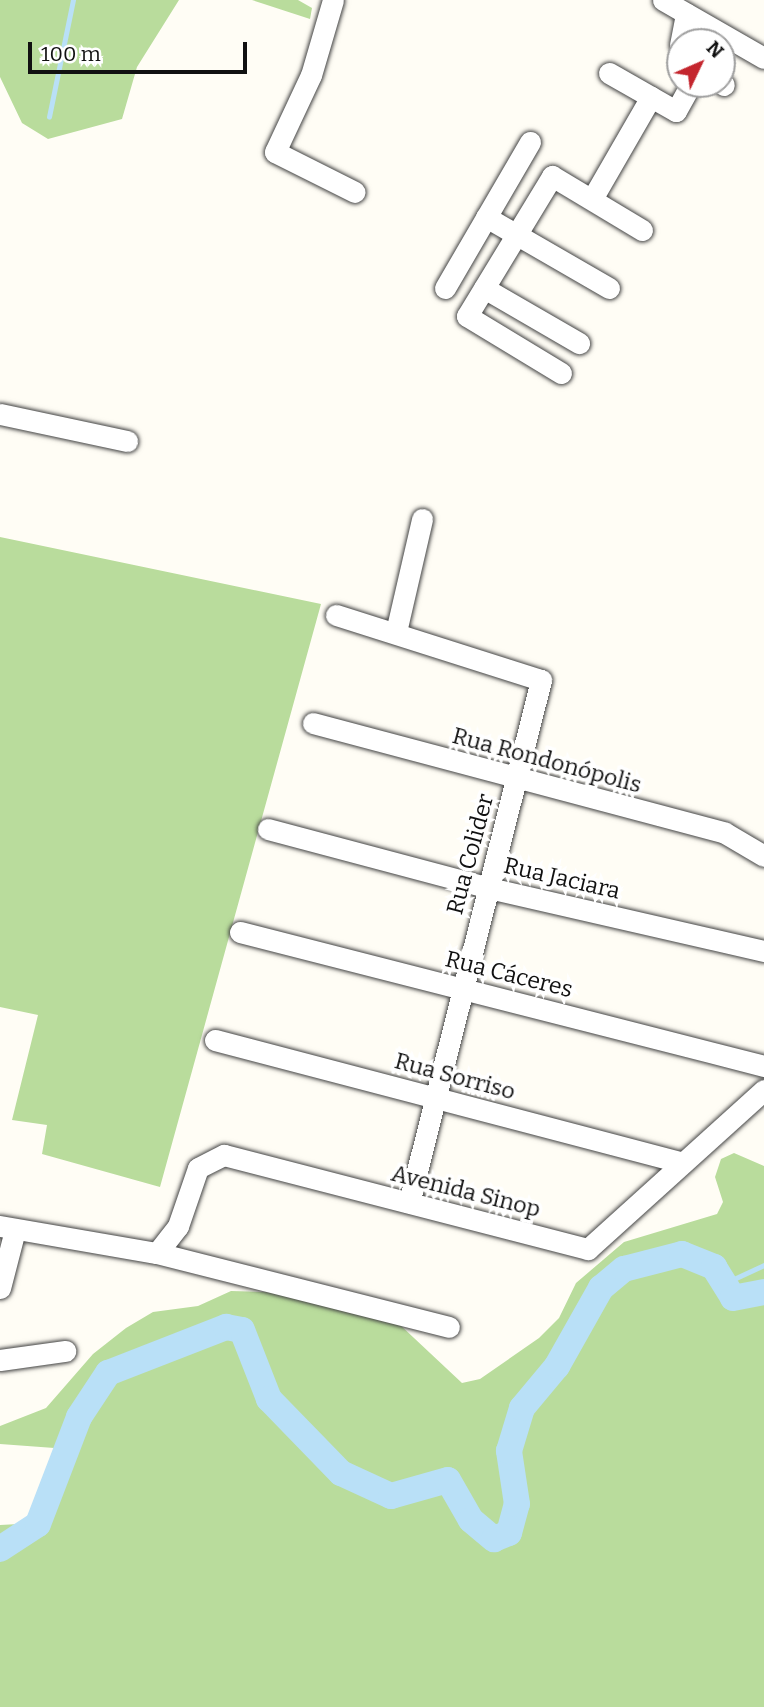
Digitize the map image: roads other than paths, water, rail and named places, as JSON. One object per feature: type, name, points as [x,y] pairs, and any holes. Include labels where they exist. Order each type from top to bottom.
[{"type":"street","points":[[332,0],[312,75],[275,152],[355,192]]},
{"type":"street","points":[[663,0],[764,58]]},
{"type":"street","points":[[684,28],[687,13]]},
{"type":"street","points":[[609,73],[664,104]]},
{"type":"street","points":[[592,199],[668,98]]},
{"type":"street","points":[[664,104],[672,98]]},
{"type":"street","points":[[445,288],[530,142]]},
{"type":"street","points":[[561,373],[467,316],[552,176],[642,230]]},
{"type":"street","points":[[486,217],[609,288]]},
{"type":"street","points":[[484,288],[579,344]]},
{"type":"street","points":[[0,414],[127,441]]},
{"type":"street","points":[[336,615],[396,632],[422,519]]},
{"type":"street","name":"Rua Colider","points":[[396,632],[541,680],[433,1098],[409,1203]]},
{"type":"street","name":"Rua Rondonópolis","points":[[313,723],[516,780],[725,833],[764,856]]},
{"type":"street","name":"Rua Jaciara","points":[[268,829],[489,888],[764,951]]},
{"type":"street","name":"Rua Cáceres","points":[[240,932],[764,1066]]},
{"type":"street","name":"Rua Sorriso","points":[[215,1040],[681,1162]]},
{"type":"street","name":"Avenida Sinop","points":[[157,1253],[178,1226],[198,1168],[214,1157],[588,1249],[681,1162],[764,1090]]},
{"type":"street","points":[[0,1288],[8,1228],[157,1253],[449,1327]]},
{"type":"street","points":[[0,1360],[65,1352]]},
{"type":"waterway","points":[[49,117],[73,0]]},
{"type":"waterway","points":[[0,1549],[38,1524],[79,1417],[108,1373],[226,1327],[242,1330],[269,1399],[341,1473],[391,1496],[448,1480],[471,1520],[494,1539],[509,1533],[517,1504],[509,1451],[522,1408],[557,1366],[601,1288],[624,1269],[682,1254],[714,1267],[733,1298],[764,1292]]},
{"type":"waterway","points":[[721,1285],[764,1265]]}]
